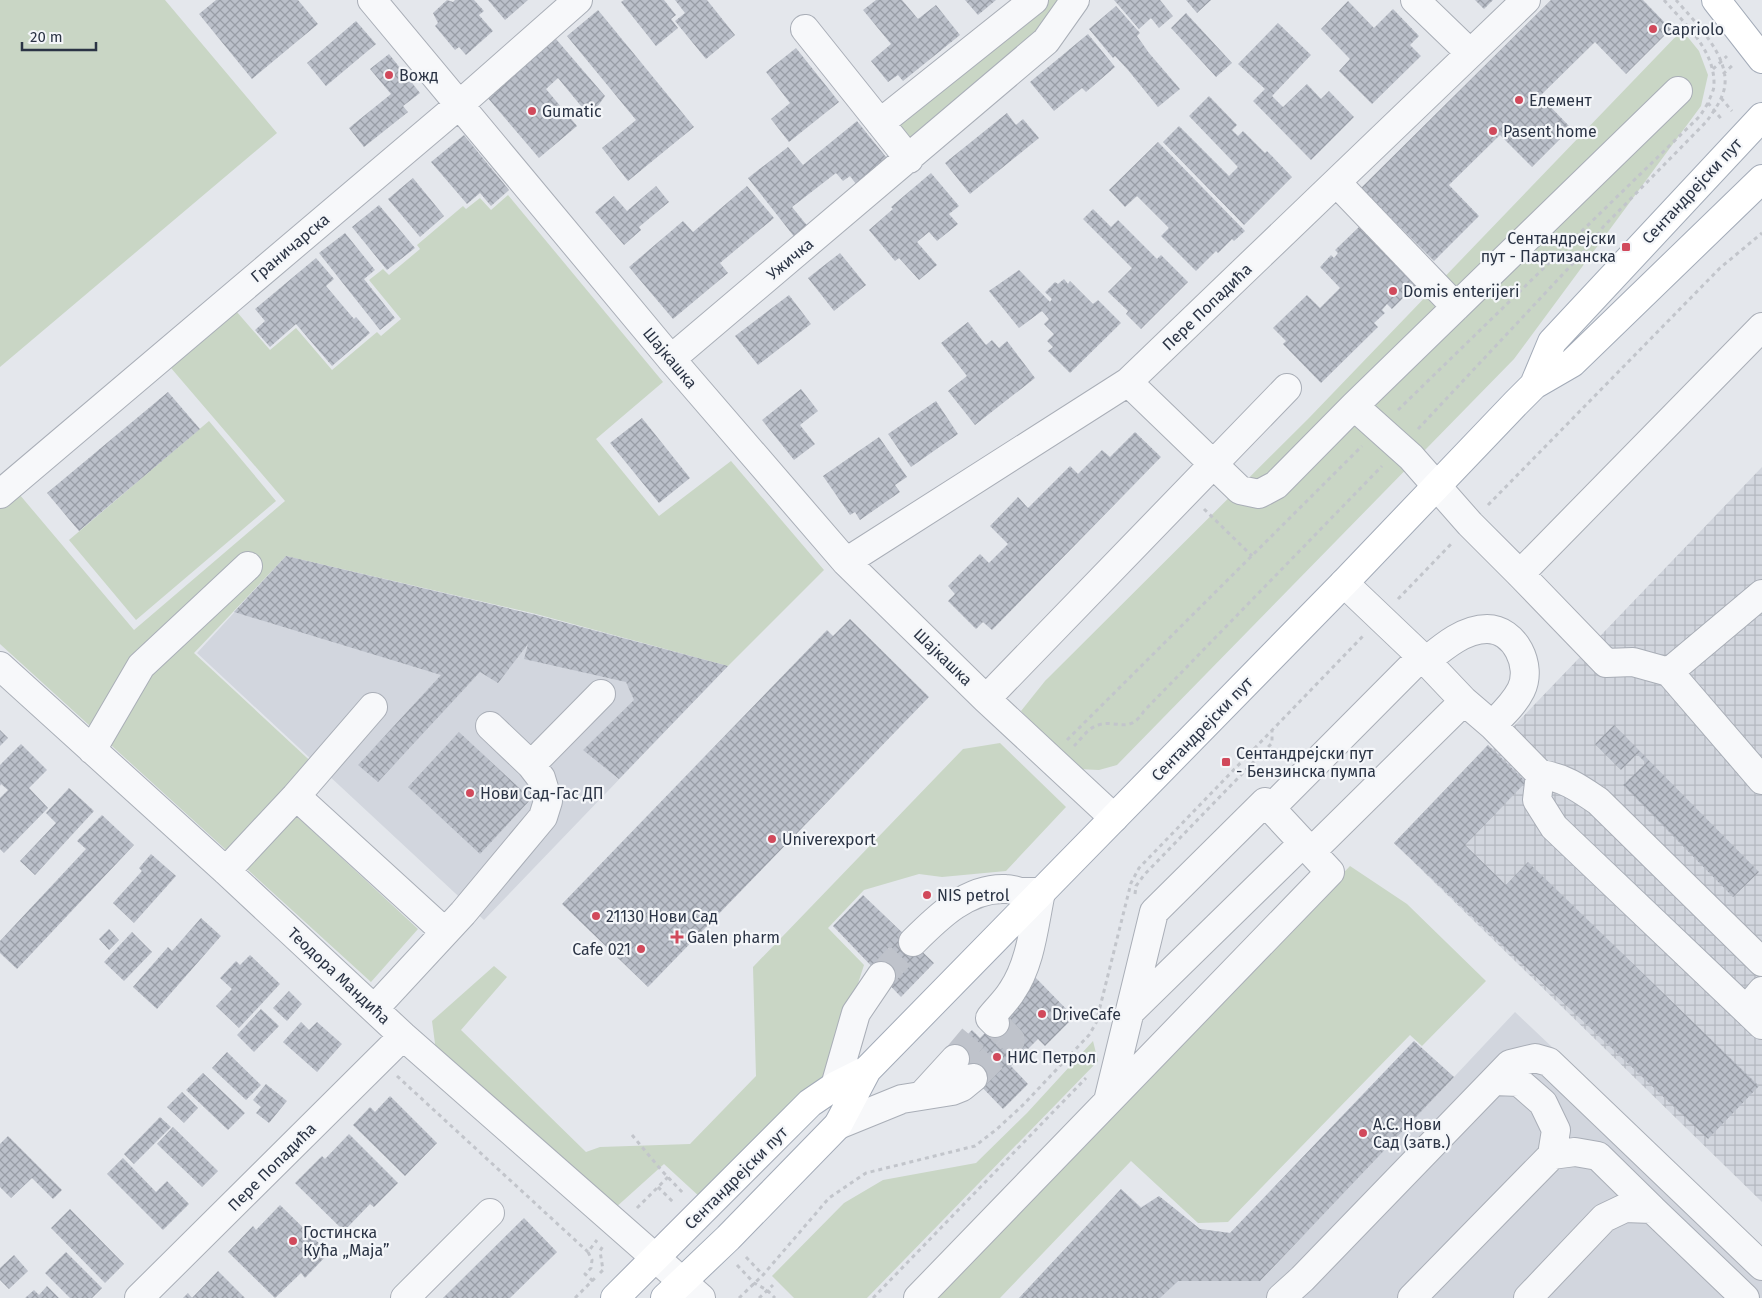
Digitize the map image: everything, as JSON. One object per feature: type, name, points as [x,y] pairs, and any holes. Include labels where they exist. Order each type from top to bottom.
[{"type":"main road","points":[[1716,0],[1762,59]]},
{"type":"main road","name":"Сентандрејски пут","points":[[1534,385],[1552,342],[1762,117]]},
{"type":"main road","name":"Сентандрејски пут","points":[[683,1293],[728,1238],[838,1125],[868,1070],[1344,583],[1534,385],[1572,363],[1762,180]]},
{"type":"main road","name":"Сентандрејски пут","points":[[606,1292],[656,1258],[810,1104],[835,1086],[868,1070]]},
{"type":"street","name":"Шајкашка","points":[[372,0],[671,359],[846,562],[986,699],[1114,818]]},
{"type":"street","name":"Граничарска","points":[[0,494],[459,105],[578,0]]},
{"type":"street","points":[[880,123],[1034,0]]},
{"type":"street","name":"Ужичка","points":[[671,359],[1046,41],[1075,0]]},
{"type":"street","points":[[1415,0],[1470,53]]},
{"type":"street","name":"Пере Попадића","points":[[846,562],[1128,382],[1526,0]]},
{"type":"street","points":[[805,30],[909,159]]},
{"type":"street","points":[[1128,382],[1240,490],[1259,494],[1276,486],[1354,406],[1678,91]]},
{"type":"street","points":[[1337,183],[1456,307]]},
{"type":"street","points":[[1520,574],[1762,327]]},
{"type":"street","points":[[986,699],[1287,388]]},
{"type":"street","points":[[1354,406],[1400,448],[1470,524],[1606,663],[1634,662],[1669,672],[1762,780]]},
{"type":"street","points":[[92,750],[141,666],[248,566]]},
{"type":"street","points":[[1344,583],[1424,659],[1464,701],[1492,725],[1540,774],[1554,776],[1576,786],[1598,801],[1762,962]]},
{"type":"street","points":[[1669,672],[1762,594]]},
{"type":"street","points":[[1271,808],[1424,659],[1463,635],[1488,629],[1508,636],[1520,651],[1525,667],[1522,688],[1509,709],[1492,725]]},
{"type":"street","name":"Теодора Мандића","points":[[0,666],[226,871],[374,1009],[656,1258],[683,1293]]},
{"type":"street","points":[[531,765],[600,694]]},
{"type":"street","points":[[1130,1012],[1464,701]]},
{"type":"street","points":[[226,871],[296,796],[373,707]]},
{"type":"street","points":[[374,1009],[463,913],[543,817],[548,801],[541,778],[531,765],[490,726]]},
{"type":"street","points":[[1540,774],[1537,800],[1554,827],[1757,1008]]},
{"type":"street","points":[[296,796],[445,932]]},
{"type":"street","points":[[918,1298],[1330,872],[1265,802],[1154,912],[1108,1101]]},
{"type":"street","points":[[913,942],[935,920],[980,891],[1006,889],[1020,892],[1041,892],[1030,949],[1020,976],[1012,992],[987,1025]]},
{"type":"street","points":[[835,1086],[856,1013],[881,976]]},
{"type":"street","name":"Пере Попадића","points":[[139,1298],[404,1036]]},
{"type":"street","points":[[1281,1298],[1309,1272],[1510,1064],[1535,1058],[1548,1062],[1762,1266]]},
{"type":"street","points":[[922,1094],[954,1059]]},
{"type":"street","points":[[838,1125],[902,1099],[922,1094],[952,1091],[962,1087],[973,1078]]},
{"type":"street","points":[[1494,1081],[1519,1082],[1543,1103],[1556,1130],[1564,1153],[1600,1177],[1608,1192],[1604,1218]]},
{"type":"street","points":[[1412,1298],[1564,1153],[1598,1156],[1745,1298]]},
{"type":"street","points":[[1528,1298],[1604,1218],[1625,1208],[1652,1209]]},
{"type":"street","points":[[405,1298],[490,1213]]},
{"type":"path","points":[[1664,0],[1698,40],[1710,58],[1714,86],[1708,103],[1739,141]]},
{"type":"path","points":[[1056,764],[1092,728],[1099,725],[1121,726],[1133,724],[1140,718],[1400,448],[1593,242],[1603,227],[1707,121],[1725,88],[1721,62],[1718,53],[1705,34],[1676,0]]},
{"type":"path","points":[[1272,730],[1720,268],[1762,233]]},
{"type":"path","points":[[1186,492],[1252,556]]},
{"type":"path","points":[[739,1298],[763,1275],[830,1198],[866,1173],[975,1146],[1024,1104],[1089,1035]]},
{"type":"path","points":[[380,1060],[588,1252],[592,1260],[591,1268],[585,1274],[606,1292]]},
{"type":"path","points":[[873,1298],[1089,1076]]},
{"type":"path","points":[[632,1135],[684,1194]]},
{"type":"path","points":[[588,1252],[599,1237]]},
{"type":"path","points":[[742,1253],[763,1275]]},
{"type":"path","points":[[575,1298],[593,1280]]},
{"type":"path","points":[[754,1283],[767,1290],[775,1298]]},
{"type":"path","points":[[759,1298],[773,1285]]},
{"type":"shaded area","points":[[1762,467],[1762,1202],[1394,843],[1488,745],[1492,749]]},
{"type":"shaded area","points":[[286,556],[536,615],[728,666],[484,920],[197,653]]},
{"type":"shaded area","points":[[1515,1012],[1762,1246],[1762,1298],[1019,1298],[1121,1189],[1141,1207],[1159,1196],[1200,1229],[1230,1233],[1414,1041],[1454,1077]]},
{"type":"green space","points":[[0,0],[165,0],[277,133],[0,367]]},
{"type":"green space","points":[[1043,0],[1067,0],[1041,37],[910,147],[890,123]]},
{"type":"green space","points":[[1682,30],[1699,51],[1708,75],[1701,106],[1514,359],[1117,765],[1099,770],[1078,769],[1021,711],[1045,681],[1308,419]]},
{"type":"green space","points":[[508,195],[663,382],[596,439],[659,516],[731,461],[824,570],[728,666],[536,614],[286,556],[194,653],[320,770],[287,807],[418,929],[371,982],[0,644],[0,500],[14,488],[134,630],[285,501],[165,361],[230,304],[270,350],[296,328],[332,370],[377,332],[381,336],[401,319],[369,280],[383,269],[389,275],[420,249],[417,245],[463,206],[466,209],[480,198],[491,210]]},
{"type":"green space","points":[[209,421],[276,501],[136,620],[69,540]]},
{"type":"green space","points":[[1000,743],[1066,807],[1006,871],[942,877],[919,874],[864,890],[828,928],[864,965],[830,1070],[701,1198],[664,1164],[614,1209],[436,1051],[432,1021],[494,966],[507,977],[461,1030],[586,1152],[600,1147],[690,1144],[756,1076],[753,967],[963,749]]},
{"type":"green space","points":[[1350,866],[1407,904],[1486,981],[1422,1046],[1410,1035],[1228,1222],[1198,1223],[1131,1161],[1000,1298],[932,1298]]},
{"type":"green space","points":[[1093,1041],[1098,1061],[867,1298],[794,1298],[772,1276],[844,1203],[883,1180],[976,1163],[1027,1113]]},
{"type":"building","points":[[216,0],[298,0],[318,24],[252,79],[199,14]]},
{"type":"building","points":[[447,0],[453,2],[455,0],[474,0],[484,11],[479,15],[493,31],[466,55],[459,47],[455,50],[435,26],[438,23],[433,13]]},
{"type":"building","points":[[488,0],[528,0],[505,20]]},
{"type":"building","points":[[624,0],[664,0],[676,15],[671,19],[678,28],[656,46],[621,2]]},
{"type":"building","points":[[675,0],[707,0],[735,35],[706,59],[675,21],[685,13]]},
{"type":"building","points":[[876,0],[902,0],[918,19],[936,5],[960,35],[903,81],[898,75],[888,82],[871,61],[891,44],[863,10]]},
{"type":"building","points":[[965,0],[996,0],[978,15]]},
{"type":"building","points":[[1114,0],[1160,0],[1173,16],[1159,28],[1151,18],[1139,29]]},
{"type":"building","points":[[1186,0],[1211,0],[1197,13]]},
{"type":"building","points":[[1475,0],[1493,0],[1484,9]]},
{"type":"building","name":"Pasent home","points":[[1551,0],[1643,0],[1671,29],[1626,74],[1595,42],[1540,96],[1571,128],[1532,167],[1500,135],[1449,185],[1479,216],[1434,261],[1361,188]]},
{"type":"building","points":[[1348,1],[1374,28],[1393,9],[1419,36],[1410,45],[1421,56],[1372,104],[1339,71],[1350,59],[1321,29]]},
{"type":"building","points":[[1116,6],[1140,33],[1137,36],[1149,53],[1180,89],[1158,107],[1128,70],[1115,56],[1113,58],[1089,29]]},
{"type":"building","points":[[598,10],[694,127],[628,181],[602,148],[636,120],[567,36]]},
{"type":"building","points":[[1186,13],[1232,63],[1216,77],[1171,28]]},
{"type":"building","points":[[356,21],[376,44],[326,86],[307,63]]},
{"type":"building","points":[[1278,23],[1311,55],[1272,96],[1283,107],[1307,84],[1321,99],[1329,91],[1354,117],[1311,160],[1253,101],[1265,89],[1238,64]]},
{"type":"building","points":[[1088,34],[1115,67],[1086,92],[1082,88],[1054,111],[1030,82]]},
{"type":"building","name":"Gumatic","points":[[556,39],[605,96],[590,117],[558,78],[546,89],[577,126],[539,158],[487,97]]},
{"type":"building","points":[[796,48],[839,102],[789,142],[771,119],[790,103],[766,72]]},
{"type":"building","points":[[389,54],[420,93],[403,106],[408,112],[364,147],[349,128],[391,94],[370,69]]},
{"type":"building","points":[[1209,96],[1237,125],[1232,130],[1238,136],[1243,131],[1265,153],[1267,151],[1292,177],[1244,225],[1163,142],[1179,126],[1229,176],[1238,167],[1189,116]]},
{"type":"building","points":[[1007,113],[1016,125],[1023,119],[1039,138],[970,194],[945,163]]},
{"type":"building","points":[[857,121],[890,162],[859,188],[850,176],[843,181],[836,173],[792,207],[810,229],[796,239],[748,178],[788,147],[803,165]]},
{"type":"building","points":[[464,135],[509,190],[491,206],[480,193],[467,204],[431,162]]},
{"type":"building","points":[[1158,142],[1245,231],[1234,241],[1232,239],[1218,253],[1216,251],[1196,271],[1161,236],[1169,228],[1137,196],[1125,207],[1109,190]]},
{"type":"building","points":[[931,173],[959,206],[949,214],[958,224],[937,241],[929,232],[917,242],[937,265],[919,280],[899,258],[895,261],[869,230],[893,209],[891,207]]},
{"type":"building","points":[[413,178],[444,216],[420,237],[388,199]]},
{"type":"building","points":[[656,186],[669,202],[639,227],[641,230],[624,245],[595,212],[614,196],[627,211]]},
{"type":"building","points":[[747,186],[774,218],[720,263],[728,273],[673,319],[629,267],[683,221],[693,232]]},
{"type":"building","points":[[379,205],[415,248],[387,270],[352,227]]},
{"type":"building","points":[[1093,209],[1111,227],[1118,220],[1157,259],[1161,255],[1188,282],[1141,329],[1126,314],[1128,311],[1108,292],[1132,268],[1083,219]]},
{"type":"building","points":[[1361,225],[1418,283],[1392,309],[1387,304],[1382,310],[1385,313],[1374,323],[1378,327],[1321,383],[1283,344],[1286,341],[1273,328],[1307,295],[1320,308],[1340,288],[1320,267],[1331,255],[1334,258],[1338,253],[1335,250]]},
{"type":"building","points":[[345,233],[375,270],[364,279],[395,318],[380,330],[319,253]]},
{"type":"building","points":[[840,253],[866,285],[834,311],[808,278]]},
{"type":"building","points":[[316,258],[334,279],[326,286],[354,319],[356,317],[370,333],[332,366],[296,324],[270,347],[255,330],[265,321],[255,309]]},
{"type":"building","points":[[1019,270],[1050,302],[1052,299],[1045,292],[1055,282],[1058,284],[1064,279],[1068,284],[1070,281],[1093,304],[1098,300],[1121,323],[1070,373],[1048,351],[1053,347],[1047,341],[1054,334],[1044,324],[1049,319],[1042,311],[1019,328],[989,291]]},
{"type":"building","points":[[789,295],[811,324],[758,365],[735,336]]},
{"type":"building","points":[[968,322],[986,345],[992,340],[999,348],[1007,341],[1035,378],[975,425],[948,391],[967,376],[941,343]]},
{"type":"building","points":[[801,389],[818,411],[800,425],[815,444],[794,460],[762,420]]},
{"type":"building","points":[[168,392],[200,429],[79,531],[47,493]]},
{"type":"building","points":[[936,401],[958,434],[911,467],[888,434]]},
{"type":"building","points":[[642,418],[690,478],[659,503],[610,443]]},
{"type":"building","points":[[1135,432],[1161,457],[992,630],[983,622],[976,629],[948,601],[955,594],[948,586],[980,554],[989,563],[1008,544],[990,526],[1018,497],[1028,508],[1070,466],[1078,474],[1102,450],[1110,457]]},
{"type":"building","points":[[879,437],[907,477],[895,485],[900,492],[860,520],[855,512],[850,515],[823,476]]},
{"type":"building","points":[[286,556],[536,615],[728,666],[619,779],[583,750],[634,700],[626,682],[524,659],[528,644],[498,683],[480,672],[378,782],[358,765],[441,675],[234,612]]},
{"type":"building","points":[[850,619],[929,697],[648,987],[562,904],[827,630],[833,636]]},
{"type":"building","points":[[1614,725],[1759,872],[1733,897],[1623,785],[1646,763],[1637,754],[1621,770],[1595,744]]},
{"type":"building","points":[[0,730],[8,738],[0,746]]},
{"type":"building","name":"Нови Сад-Гас ДП","points":[[459,732],[531,799],[480,854],[408,787]]},
{"type":"building","points":[[21,744],[47,770],[29,788],[48,808],[4,853],[0,849],[0,798],[8,790],[1,784],[0,786],[0,765]]},
{"type":"building","points":[[1488,745],[1526,782],[1465,845],[1506,885],[1528,862],[1759,1086],[1708,1139],[1394,843]]},
{"type":"building","points":[[69,788],[94,811],[35,875],[20,861],[56,823],[46,813]]},
{"type":"building","points":[[102,815],[134,845],[17,969],[0,953],[0,941],[86,849],[77,841]]},
{"type":"building","points":[[151,854],[176,876],[134,923],[113,903],[142,871],[139,868]]},
{"type":"building","points":[[863,895],[934,963],[901,997],[833,926]]},
{"type":"building","points":[[201,918],[221,936],[157,1009],[133,987],[168,947],[172,951]]},
{"type":"building","points":[[109,929],[119,940],[109,950],[99,939]]},
{"type":"building","points":[[132,932],[152,952],[124,981],[104,962]]},
{"type":"building","points":[[250,955],[280,984],[239,1028],[216,1006],[232,989],[220,978],[236,961],[240,965]]},
{"type":"building","points":[[1035,977],[1074,1017],[1045,1046],[1038,1039],[1011,1066],[1028,1084],[1003,1109],[949,1053],[972,1030],[980,1038],[1009,1009]]},
{"type":"building","points":[[289,991],[302,1004],[287,1021],[273,1008]]},
{"type":"building","points":[[261,1009],[279,1026],[254,1052],[237,1035]]},
{"type":"building","points":[[301,1022],[309,1030],[317,1022],[342,1044],[317,1072],[283,1042]]},
{"type":"building","name":"А.С. Нови Сад (затв.)","points":[[1414,1041],[1454,1077],[1260,1281],[1178,1281],[1160,1298],[1019,1298],[1121,1189],[1141,1208],[1159,1196],[1200,1229],[1230,1233]]},
{"type":"building","points":[[227,1052],[261,1085],[246,1100],[212,1068]]},
{"type":"building","points":[[203,1073],[245,1113],[228,1130],[186,1090]]},
{"type":"building","points":[[266,1084],[287,1101],[269,1123],[256,1113],[261,1107],[253,1100]]},
{"type":"building","points":[[182,1092],[198,1108],[184,1123],[167,1107]]},
{"type":"building","points":[[390,1096],[437,1143],[405,1176],[353,1125],[370,1107],[375,1112]]},
{"type":"building","points":[[160,1117],[171,1127],[134,1164],[124,1154]]},
{"type":"building","points":[[173,1127],[218,1171],[202,1187],[157,1144]]},
{"type":"building","points":[[349,1134],[398,1183],[374,1207],[370,1204],[344,1231],[295,1183],[322,1156],[325,1159]]},
{"type":"building","points":[[8,1136],[62,1190],[53,1199],[32,1178],[11,1198],[0,1187],[0,1144]]},
{"type":"building","points":[[123,1158],[156,1192],[167,1181],[189,1204],[163,1230],[107,1174]]},
{"type":"building","points":[[280,1205],[329,1253],[305,1278],[301,1273],[275,1298],[228,1252],[253,1226],[256,1230]]},
{"type":"building","points":[[70,1209],[124,1264],[105,1283],[51,1228]]},
{"type":"building","points":[[524,1218],[557,1252],[510,1298],[443,1298]]},
{"type":"building","points":[[66,1252],[102,1288],[92,1298],[70,1298],[45,1273]]},
{"type":"building","points":[[14,1255],[28,1271],[9,1289],[0,1280],[0,1268]]},
{"type":"building","points":[[218,1271],[245,1298],[192,1298]]},
{"type":"building","points":[[47,1286],[59,1298],[25,1298],[34,1290],[39,1295]]},
{"type":"building","points":[[188,1293],[192,1298],[183,1298]]},
{"type":"tunnel","points":[[881,976],[913,942]]},
{"type":"tunnel","points":[[973,1078],[1011,1040],[995,1023]]},
{"type":"tunnel","points":[[955,1059],[976,1034]]},
{"type":"place","name":"Capriolo","points":[[1653,29]]},
{"type":"place","name":"Вожд","points":[[389,75]]},
{"type":"place","name":"Елемент","points":[[1519,100]]},
{"type":"place","name":"Gumatic","points":[[532,111]]},
{"type":"place","name":"Pasent home","points":[[1493,131]]},
{"type":"place","name":"Сентандрејски пут - Партизанска","points":[[1626,247]]},
{"type":"place","name":"Domis enterijeri","points":[[1393,291]]},
{"type":"place","name":"Сентандрејски пут - Бензинска пумпа","points":[[1226,762]]},
{"type":"place","name":"Нови Сад-Гас ДП","points":[[470,793]]},
{"type":"place","name":"Univerexport","points":[[772,839]]},
{"type":"place","name":"NIS petrol","points":[[927,895]]},
{"type":"place","name":"21130 Нови Сад","points":[[596,916]]},
{"type":"place","name":"Galen pharm","points":[[677,937]]},
{"type":"place","name":"Cafe 021","points":[[641,949]]},
{"type":"place","name":"DriveCafe","points":[[1042,1014]]},
{"type":"place","name":"НИС Петрол","points":[[997,1057]]},
{"type":"place","name":"А.С. Нови Сад (затв.)","points":[[1363,1133]]},
{"type":"place","name":"Гостинска Кућа „Маја”","points":[[293,1241]]}]
